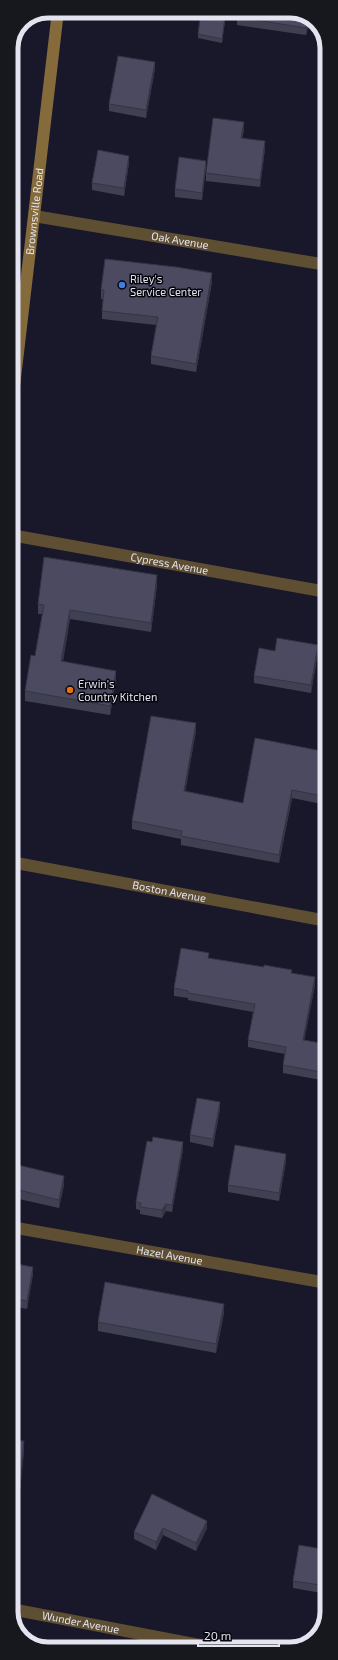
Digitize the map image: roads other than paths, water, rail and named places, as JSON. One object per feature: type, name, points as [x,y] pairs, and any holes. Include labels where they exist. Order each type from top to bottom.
[{"type":"street","name":"Brownsville Road","points":[[18,352],[57,18]]},
{"type":"street","name":"Oak Avenue","points":[[34,216],[320,264]]},
{"type":"street","name":"Cypress Avenue","points":[[18,536],[320,591]]},
{"type":"street","name":"Boston Avenue","points":[[18,863],[320,920]]},
{"type":"street","name":"Hazel Avenue","points":[[18,1228],[320,1282]]},
{"type":"street","name":"Wunder Avenue","points":[[18,1610],[183,1642]]},
{"type":"place","name":"Riley's Service Center","points":[[122,285]]},
{"type":"place","name":"Erwin's Country Kitchen","points":[[70,690]]}]
